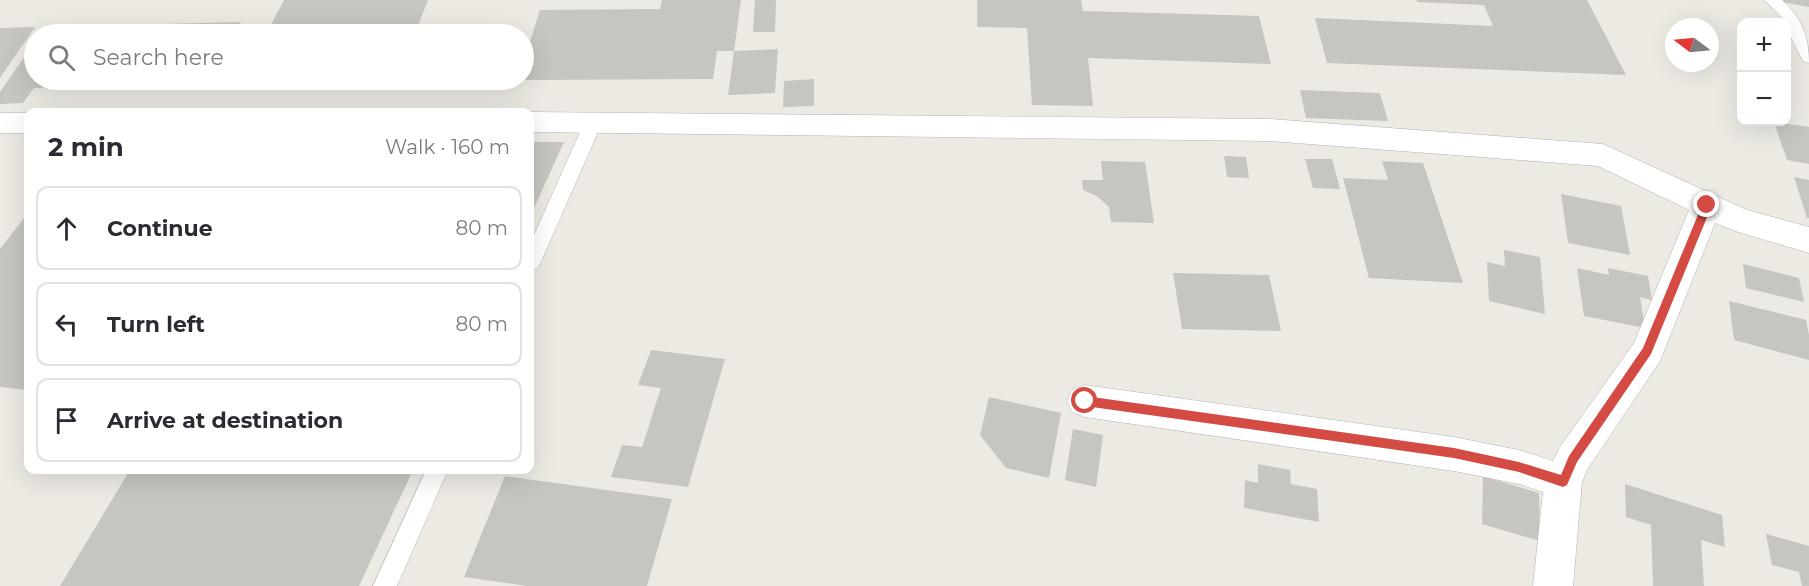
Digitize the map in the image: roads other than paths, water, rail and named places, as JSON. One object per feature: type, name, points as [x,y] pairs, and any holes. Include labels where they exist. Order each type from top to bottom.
[{"type":"street","points":[[534,122],[1270,130],[1603,155],[1738,219],[1809,240]]},
{"type":"street","points":[[0,123],[24,123]]},
{"type":"street","points":[[1553,586],[1563,482],[1573,459],[1647,351],[1707,205]]},
{"type":"street","points":[[1085,401],[1454,453],[1519,467],[1563,482]]},
{"type":"lane","points":[[1773,0],[1787,13],[1809,57]]},
{"type":"lane","points":[[534,255],[593,123]]},
{"type":"lane","points":[[385,586],[435,474]]}]
